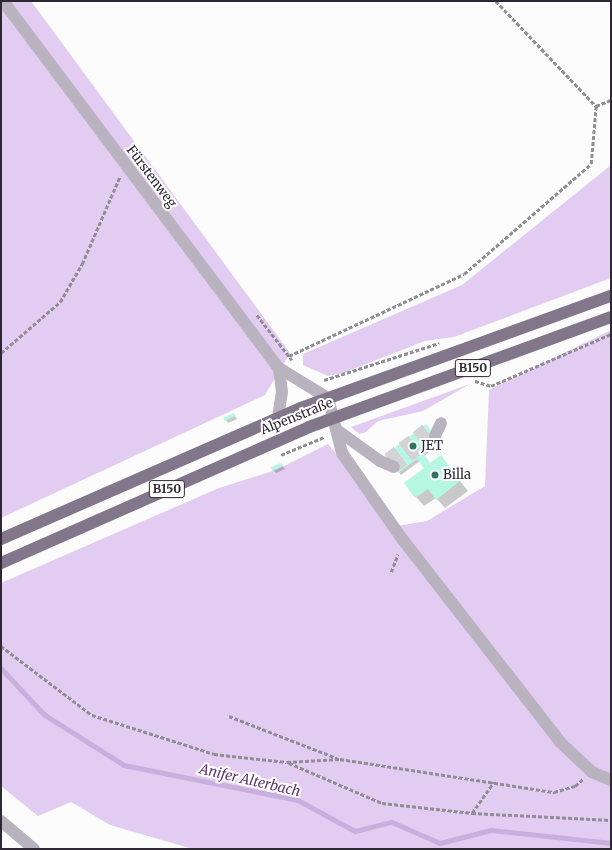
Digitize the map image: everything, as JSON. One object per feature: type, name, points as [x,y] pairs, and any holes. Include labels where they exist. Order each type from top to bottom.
[{"type":"main road","name":"Alpenstraße","points":[[1,540],[278,418],[328,398],[611,296]]},
{"type":"main road","name":"Alpenstraße","points":[[1,563],[334,417],[611,317]]},
{"type":"street","name":"Fürstenweg","points":[[3,1],[125,167],[277,366],[328,398]]},
{"type":"street","points":[[277,366],[282,392],[278,418]]},
{"type":"street","points":[[328,398],[342,453],[403,540],[560,742],[592,772],[611,780]]},
{"type":"street","points":[[431,432],[441,424]]},
{"type":"street","points":[[337,430],[387,462]]},
{"type":"street","points":[[1,821],[34,849]]},
{"type":"path","points":[[277,366],[464,274],[591,164],[596,106],[496,1]]},
{"type":"path","points":[[596,106],[611,100]]},
{"type":"path","points":[[1,353],[60,302],[82,264],[95,228],[125,167]]},
{"type":"path","points":[[471,380],[491,386],[611,334]]},
{"type":"path","points":[[281,455],[314,441]]},
{"type":"path","points":[[1,646],[92,715],[214,754],[287,762],[340,759],[554,792],[574,786],[592,772]]},
{"type":"path","points":[[229,716],[340,759]]},
{"type":"path","points":[[287,762],[382,803],[472,813],[611,820]]},
{"type":"path","points":[[472,813],[494,782]]},
{"type":"shaded area","points":[[1,1],[31,1],[290,353],[265,395],[1,518]]},
{"type":"shaded area","points":[[611,165],[611,278],[454,337],[425,341],[343,373],[328,376],[303,365],[303,354],[462,285]]},
{"type":"shaded area","points":[[611,330],[611,849],[193,849],[110,825],[71,802],[38,816],[1,786],[1,583],[219,488],[276,470],[328,444],[397,526],[427,521],[485,486],[489,390]]},
{"type":"shaded area","points":[[470,384],[423,411],[378,421],[366,432],[359,434],[351,427]]},
{"type":"building","points":[[234,413],[235,416],[225,421],[223,418]]},
{"type":"building","points":[[426,424],[438,441],[423,453],[430,463],[441,455],[460,481],[436,500],[428,489],[415,498],[404,483],[424,468],[417,459],[398,473],[385,455]]},
{"type":"building","points":[[281,463],[283,466],[272,471],[271,467]]},
{"type":"waterway","name":"Anifer Alterbach","points":[[1,668],[45,715],[124,765],[298,800],[355,831],[392,822],[440,843],[491,830],[611,843]]},
{"type":"tunnel","points":[[388,459],[428,428]]},
{"type":"tunnel","points":[[394,467],[435,436]]},
{"type":"place","name":"JET","points":[[413,446]]},
{"type":"place","name":"Billa","points":[[435,475]]}]
